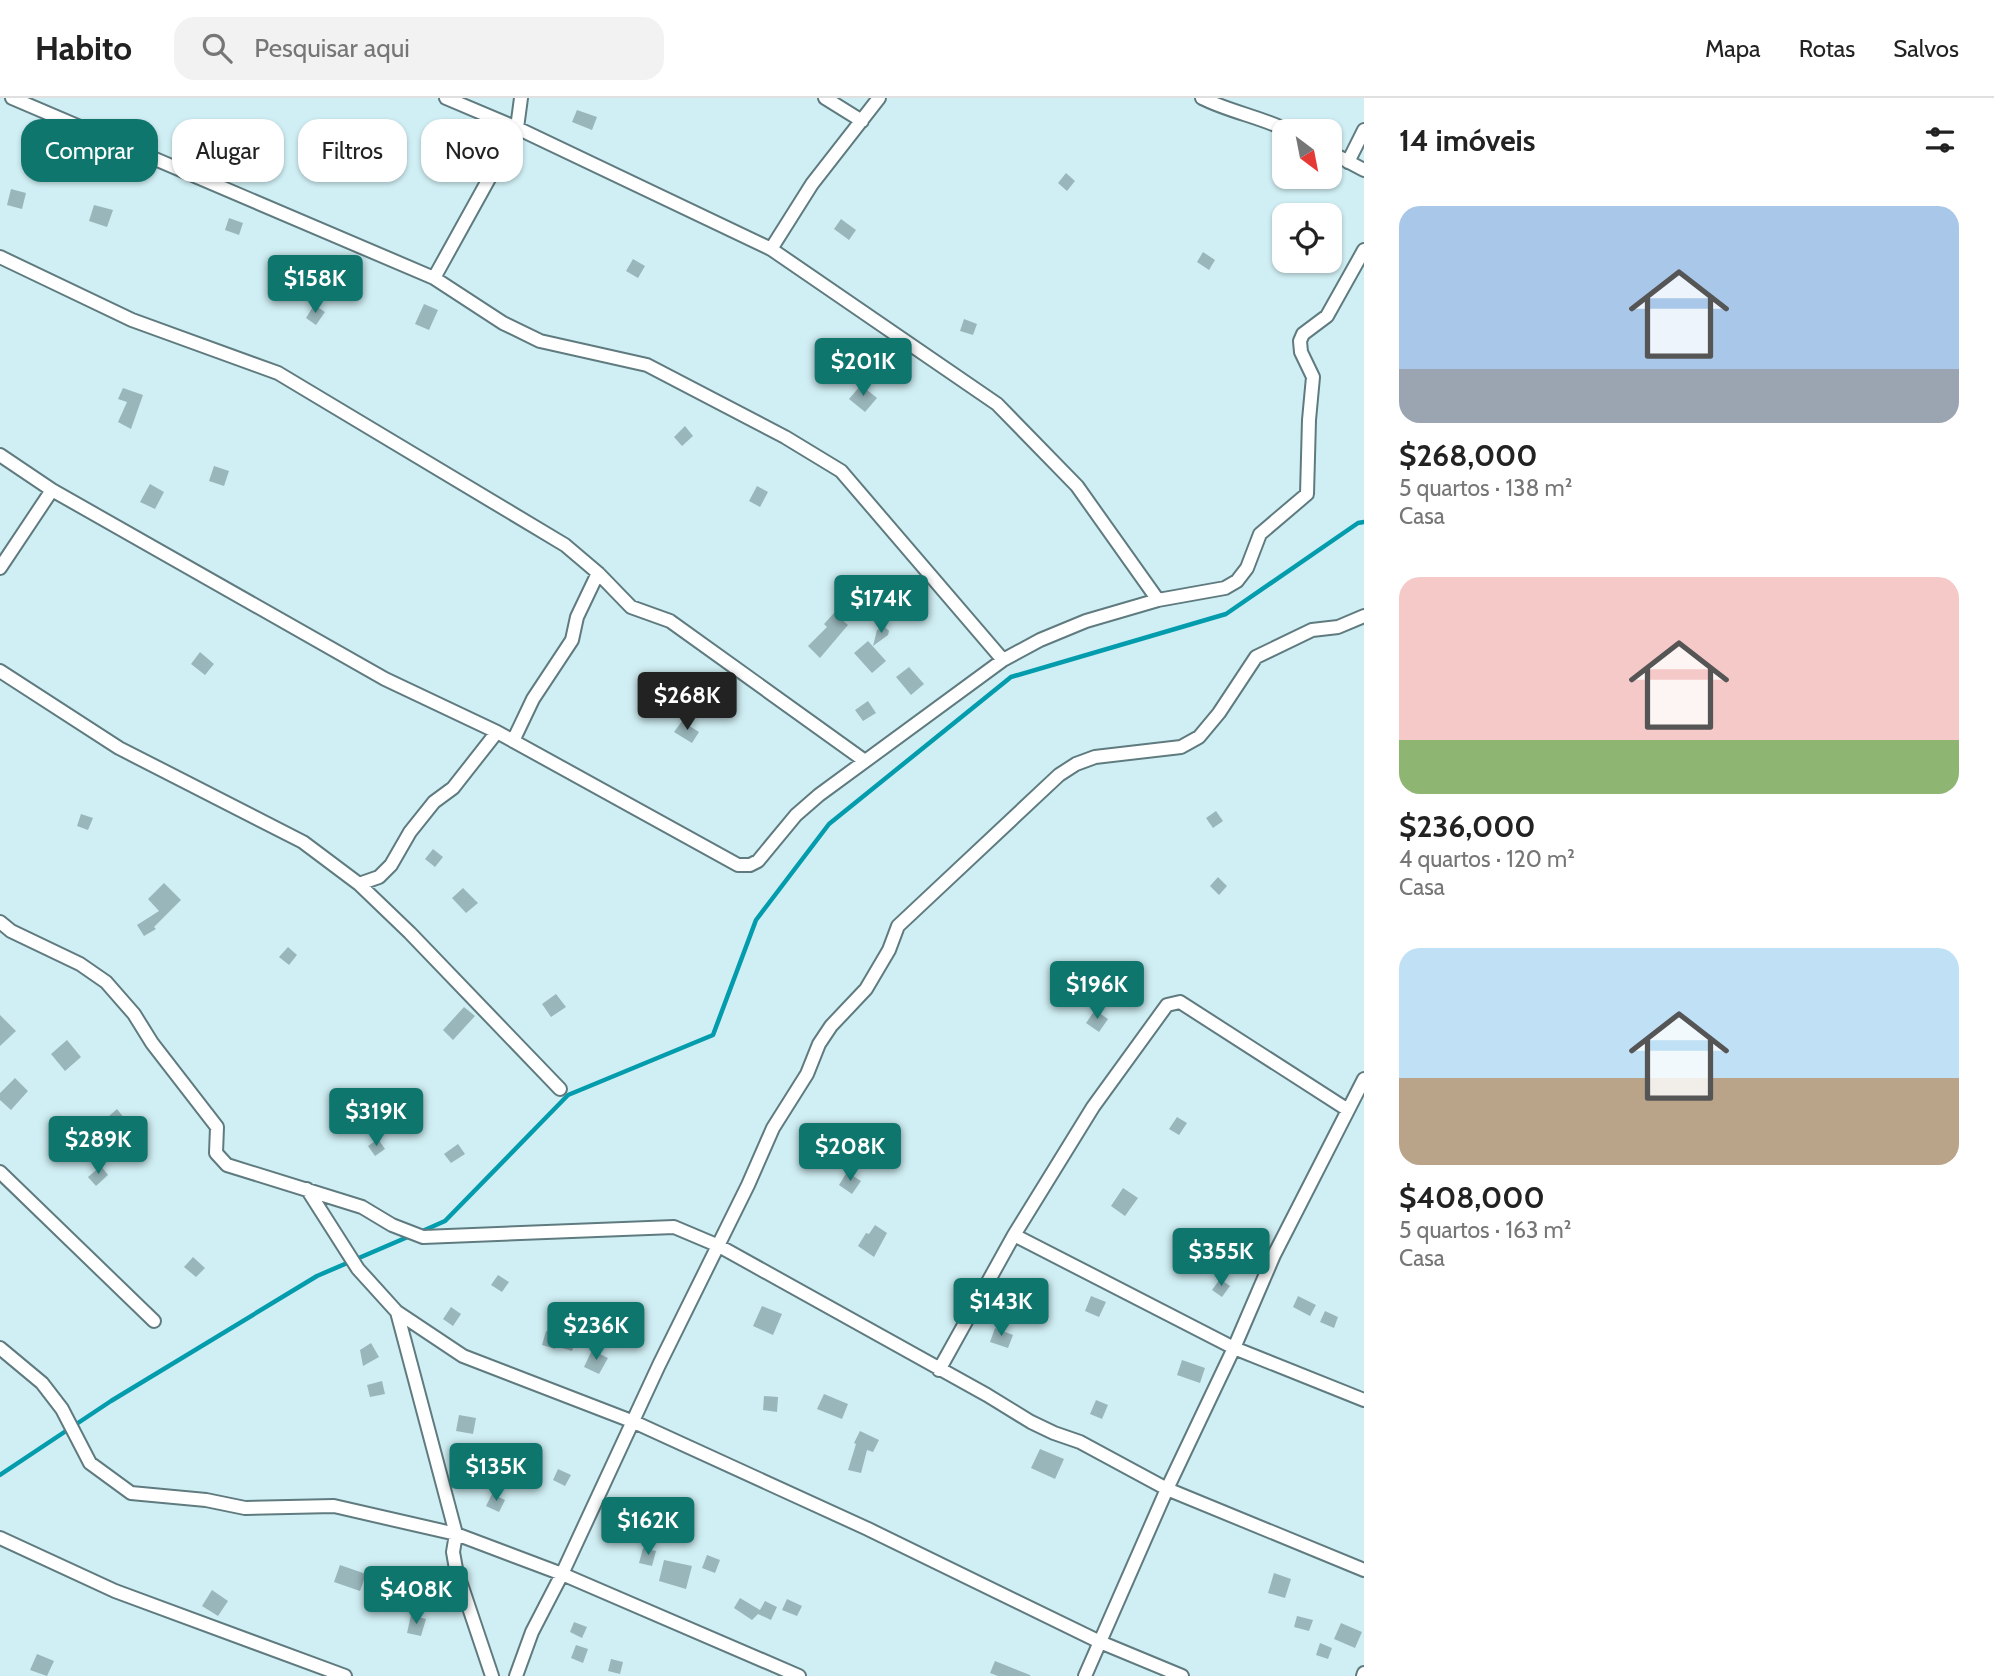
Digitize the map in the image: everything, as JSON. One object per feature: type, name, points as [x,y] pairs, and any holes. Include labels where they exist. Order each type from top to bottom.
[{"type":"street","points":[[12,98],[434,278],[503,323],[540,341],[648,365],[785,437],[841,471],[1003,660]]},
{"type":"street","points":[[446,98],[496,119]]},
{"type":"street","points":[[518,119],[521,98]]},
{"type":"street","points":[[825,98],[862,121]]},
{"type":"street","points":[[771,249],[813,184],[879,98]]},
{"type":"street","points":[[1202,98],[1272,123]]},
{"type":"street","points":[[1348,162],[1364,130]]},
{"type":"street","points":[[523,131],[771,249],[997,404],[1077,486],[1158,600]]},
{"type":"street","points":[[1342,159],[1364,170]]},
{"type":"street","points":[[434,278],[487,182]]},
{"type":"street","points":[[0,455],[52,491],[384,679],[497,732],[738,865],[750,865],[758,861],[796,815],[819,795],[1003,660],[1040,640],[1086,621],[1158,600],[1224,589],[1237,581],[1247,568],[1261,534],[1307,494],[1313,377],[1301,352],[1300,341],[1303,334],[1327,316],[1364,250]]},
{"type":"street","points":[[0,257],[132,320],[278,373],[565,545],[598,573],[631,607],[670,621],[864,761]]},
{"type":"street","points":[[0,568],[52,491]]},
{"type":"street","points":[[513,741],[533,699],[572,640],[578,617],[598,573]]},
{"type":"street","points":[[516,1676],[531,1632],[562,1574],[773,1128],[807,1074],[819,1044],[831,1026],[866,989],[889,950],[898,926],[1059,775],[1076,764],[1095,757],[1181,747],[1199,737],[1219,713],[1256,657],[1312,630],[1338,627],[1364,616]]},
{"type":"street","points":[[0,671],[119,748],[303,842],[359,884],[410,933],[560,1089]]},
{"type":"street","points":[[359,884],[379,877],[391,865],[410,832],[434,802],[465,775],[497,732]]},
{"type":"street","points":[[0,922],[11,931],[80,964],[106,982],[134,1014],[152,1043],[216,1127],[216,1153],[227,1165],[362,1207],[392,1225],[423,1237],[674,1227],[719,1245],[1031,1422],[1080,1442],[1167,1489],[1364,1570]]},
{"type":"street","points":[[939,1370],[1014,1235],[1093,1107],[1167,1005],[1180,1002],[1348,1110]]},
{"type":"street","points":[[1084,1676],[1274,1255],[1364,1079]]},
{"type":"street","points":[[0,1172],[155,1321]]},
{"type":"street","points":[[307,1189],[358,1269],[397,1312],[463,1356],[634,1422],[868,1529],[1100,1642],[1182,1676]]},
{"type":"street","points":[[1014,1235],[1234,1348],[1364,1400]]},
{"type":"street","points":[[397,1312],[456,1534],[453,1552],[456,1569],[492,1676]]},
{"type":"street","points":[[0,1348],[42,1383],[62,1409],[90,1463],[131,1493],[206,1500],[245,1508],[334,1506],[456,1534],[562,1574],[799,1676]]},
{"type":"street","points":[[0,1538],[115,1591],[345,1676]]},
{"type":"building","points":[[577,110],[597,117],[592,130],[572,122]]},
{"type":"building","points":[[1066,173],[1075,181],[1067,191],[1058,183]]},
{"type":"building","points":[[11,189],[26,193],[22,209],[7,205]]},
{"type":"building","points":[[94,205],[113,210],[107,227],[89,221]]},
{"type":"building","points":[[229,218],[243,223],[239,235],[225,230]]},
{"type":"building","points":[[841,219],[856,230],[849,240],[834,229]]},
{"type":"building","points":[[1203,252],[1215,260],[1209,270],[1197,262]]},
{"type":"building","points":[[633,259],[645,266],[638,278],[626,271]]},
{"type":"building","points":[[330,267],[340,274],[331,285],[322,279]]},
{"type":"building","points":[[424,304],[438,310],[429,330],[415,324]]},
{"type":"building","points":[[314,305],[325,312],[316,325],[306,318]]},
{"type":"building","points":[[964,319],[977,324],[973,335],[960,331]]},
{"type":"building","points":[[835,345],[847,354],[829,378],[817,369]]},
{"type":"building","points":[[861,385],[877,398],[865,412],[849,399]]},
{"type":"building","points":[[123,388],[143,395],[131,429],[118,422],[127,402],[118,399]]},
{"type":"building","points":[[685,426],[693,436],[682,446],[674,437]]},
{"type":"building","points":[[214,466],[229,471],[224,486],[209,481]]},
{"type":"building","points":[[150,484],[164,492],[155,509],[140,502]]},
{"type":"building","points":[[757,486],[768,492],[760,507],[749,501]]},
{"type":"building","points":[[834,613],[848,625],[820,658],[808,646],[827,627],[824,624]]},
{"type":"building","points":[[884,626],[889,631],[888,635],[873,646],[877,630]]},
{"type":"building","points":[[868,641],[886,661],[872,673],[854,653]]},
{"type":"building","points":[[200,652],[214,664],[205,675],[191,664]]},
{"type":"building","points":[[909,667],[924,684],[911,695],[896,677]]},
{"type":"building","points":[[868,701],[876,713],[863,721],[855,710]]},
{"type":"building","points":[[682,721],[699,732],[692,743],[674,732]]},
{"type":"building","points":[[1216,811],[1223,821],[1213,828],[1206,818]]},
{"type":"building","points":[[81,814],[93,818],[88,830],[77,826]]},
{"type":"building","points":[[433,849],[443,857],[435,867],[425,859]]},
{"type":"building","points":[[1218,877],[1227,886],[1219,895],[1210,886]]},
{"type":"building","points":[[164,883],[181,900],[154,927],[156,929],[144,936],[137,925],[159,911],[148,899]]},
{"type":"building","points":[[463,888],[478,903],[466,913],[452,898]]},
{"type":"building","points":[[288,947],[297,955],[289,965],[279,957]]},
{"type":"building","points":[[556,994],[566,1007],[551,1017],[542,1004]]},
{"type":"building","points":[[464,1007],[475,1016],[453,1040],[443,1030]]},
{"type":"building","points":[[1095,1010],[1108,1019],[1099,1032],[1086,1023]]},
{"type":"building","points":[[0,1015],[16,1031],[0,1046]]},
{"type":"building","points":[[67,1040],[81,1057],[65,1071],[51,1054]]},
{"type":"building","points":[[15,1078],[28,1091],[11,1110],[0,1100],[0,1093]]},
{"type":"building","points":[[117,1109],[125,1119],[116,1127],[108,1117]]},
{"type":"building","points":[[1177,1117],[1187,1123],[1179,1135],[1169,1129]]},
{"type":"building","points":[[378,1139],[385,1149],[375,1156],[368,1146]]},
{"type":"building","points":[[458,1144],[465,1154],[451,1163],[444,1154]]},
{"type":"building","points":[[101,1166],[108,1175],[96,1186],[88,1177]]},
{"type":"building","points":[[847,1172],[861,1181],[852,1194],[839,1185]]},
{"type":"building","points":[[1123,1188],[1138,1198],[1125,1216],[1111,1206]]},
{"type":"building","points":[[875,1225],[887,1233],[874,1257],[858,1246]]},
{"type":"building","points":[[193,1257],[205,1268],[196,1277],[184,1267]]},
{"type":"building","points":[[498,1275],[509,1282],[502,1292],[491,1285]]},
{"type":"building","points":[[1220,1279],[1230,1286],[1222,1297],[1212,1290]]},
{"type":"building","points":[[1091,1296],[1106,1302],[1099,1317],[1085,1311]]},
{"type":"building","points":[[1298,1296],[1316,1305],[1310,1316],[1293,1307]]},
{"type":"building","points":[[575,1306],[586,1309],[572,1351],[562,1348]]},
{"type":"building","points":[[762,1306],[782,1314],[773,1335],[753,1326]]},
{"type":"building","points":[[451,1307],[461,1314],[453,1326],[443,1319]]},
{"type":"building","points":[[1325,1311],[1338,1317],[1334,1328],[1320,1322]]},
{"type":"building","points":[[995,1328],[1013,1335],[1008,1348],[990,1342]]},
{"type":"building","points":[[546,1331],[559,1334],[555,1349],[542,1345]]},
{"type":"building","points":[[371,1343],[379,1357],[363,1366],[360,1350]]},
{"type":"building","points":[[592,1350],[608,1358],[599,1374],[584,1367]]},
{"type":"building","points":[[1182,1360],[1205,1368],[1200,1383],[1177,1375]]},
{"type":"building","points":[[382,1381],[385,1394],[370,1397],[367,1385]]},
{"type":"building","points":[[824,1394],[848,1404],[842,1419],[817,1409]]},
{"type":"building","points":[[764,1396],[778,1397],[777,1412],[763,1410]]},
{"type":"building","points":[[1096,1400],[1108,1405],[1102,1419],[1090,1414]]},
{"type":"building","points":[[459,1415],[476,1418],[473,1434],[456,1431]]},
{"type":"building","points":[[860,1431],[879,1440],[873,1452],[867,1450],[861,1473],[848,1470],[856,1444],[854,1443]]},
{"type":"building","points":[[1040,1449],[1064,1459],[1055,1479],[1031,1468]]},
{"type":"building","points":[[558,1469],[571,1475],[565,1486],[553,1480]]},
{"type":"building","points":[[492,1494],[505,1500],[499,1512],[486,1506]]},
{"type":"building","points":[[643,1548],[656,1551],[652,1566],[639,1563]]},
{"type":"building","points":[[707,1555],[720,1560],[715,1573],[702,1568]]},
{"type":"building","points":[[664,1560],[692,1566],[686,1589],[659,1581]]},
{"type":"building","points":[[340,1565],[366,1574],[360,1591],[334,1582]]},
{"type":"building","points":[[1274,1573],[1291,1579],[1285,1598],[1268,1593]]},
{"type":"building","points":[[212,1590],[228,1601],[218,1616],[202,1606]]},
{"type":"building","points":[[740,1598],[760,1610],[765,1601],[777,1607],[771,1620],[758,1614],[752,1620],[734,1608]]},
{"type":"building","points":[[787,1599],[802,1606],[797,1616],[782,1610]]},
{"type":"building","points":[[411,1615],[426,1619],[421,1636],[407,1633]]},
{"type":"building","points":[[1297,1616],[1313,1620],[1309,1631],[1294,1627]]},
{"type":"building","points":[[574,1622],[587,1627],[582,1638],[570,1632]]},
{"type":"building","points":[[1341,1623],[1362,1632],[1355,1648],[1334,1639]]},
{"type":"building","points":[[1320,1643],[1332,1648],[1328,1659],[1316,1655]]},
{"type":"building","points":[[576,1645],[588,1649],[583,1663],[571,1658]]},
{"type":"building","points":[[37,1654],[54,1661],[47,1676],[30,1670]]},
{"type":"building","points":[[611,1659],[623,1662],[620,1674],[608,1671]]},
{"type":"building","points":[[995,1661],[1030,1676],[998,1676],[990,1673]]},
{"type":"waterway","points":[[418,1233],[445,1221],[568,1095],[713,1035],[756,920],[829,824],[1011,677],[1226,614],[1358,523],[1364,522]]},
{"type":"waterway","points":[[0,1475],[111,1401],[317,1276],[410,1236]]}]
